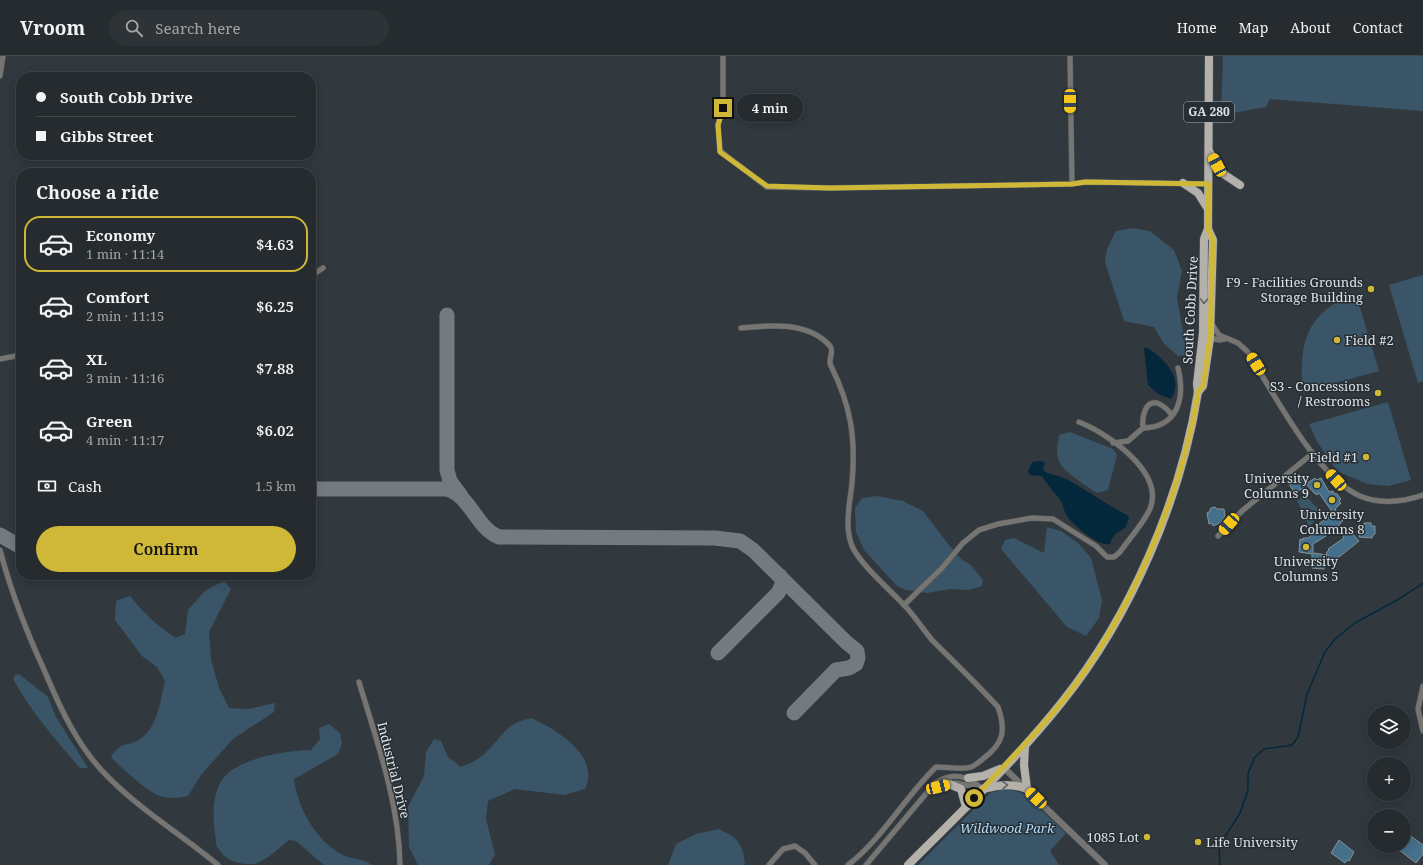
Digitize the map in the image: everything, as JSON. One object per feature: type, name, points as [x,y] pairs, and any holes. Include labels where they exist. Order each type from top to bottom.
[{"type":"main road","name":"South Cobb Drive","points":[[908,865],[1025,746],[1088,668],[1108,635],[1136,582],[1169,502],[1185,450],[1198,392],[1197,384],[1203,333],[1204,239],[1208,229],[1209,209],[1209,56]]},
{"type":"main road","points":[[1209,151],[1222,173],[1240,185]]},
{"type":"main road","points":[[1183,183],[1198,193],[1209,209]]},
{"type":"main road","name":"South Cobb Drive","points":[[1198,392],[1203,386],[1211,323],[1213,240],[1208,229]]},
{"type":"main road","points":[[1203,333],[1210,338]]},
{"type":"main road","points":[[983,789],[1005,785],[1019,786],[1027,789],[1024,765],[1025,746]]},
{"type":"main road","points":[[968,778],[982,776],[1004,768]]},
{"type":"main road","points":[[950,784],[961,790],[964,795],[966,807]]},
{"type":"street","points":[[0,76],[3,56]]},
{"type":"street","points":[[723,56],[723,108],[718,125],[720,152],[767,186],[830,188],[1072,184],[1086,182],[1209,184]]},
{"type":"street","points":[[1070,56],[1072,184]]},
{"type":"street","points":[[316,273],[323,268]]},
{"type":"street","points":[[1211,323],[1219,335],[1225,339],[1238,342],[1248,352],[1301,438],[1336,480],[1358,496],[1369,499],[1388,502],[1405,500],[1423,495]]},
{"type":"street","points":[[741,328],[783,326],[805,331],[820,338],[831,347],[832,351],[829,364],[845,396],[854,441],[849,509],[849,538],[859,557],[904,605],[932,640],[998,706],[1003,720],[1003,731],[1000,742],[995,749],[970,768],[936,767],[915,789],[874,841],[848,865]]},
{"type":"street","points":[[1210,338],[1219,340],[1225,339]]},
{"type":"street","points":[[0,359],[16,356]]},
{"type":"street","points":[[1113,443],[1128,441],[1143,428],[1162,424],[1172,415],[1181,402],[1182,382],[1178,368]]},
{"type":"street","points":[[1143,428],[1143,415],[1146,408],[1153,403],[1166,408],[1172,415]]},
{"type":"street","points":[[904,605],[942,568],[963,542],[979,530],[998,524],[1032,518],[1053,519],[1096,546],[1107,557],[1114,557],[1146,515],[1152,502],[1152,494],[1142,467],[1136,460],[1096,429],[1079,422]]},
{"type":"street","points":[[1218,536],[1238,514],[1313,453]]},
{"type":"street","points":[[0,550],[15,598],[36,653],[63,713],[86,752],[107,777],[129,798],[218,865]]},
{"type":"street","name":"Industrial Drive","points":[[359,682],[394,807],[398,830],[400,865]]},
{"type":"street","points":[[1423,686],[1418,709],[1423,731]]},
{"type":"street","points":[[1004,768],[1105,865]]},
{"type":"street","points":[[866,865],[935,783],[958,776],[968,778],[983,789]]},
{"type":"street","points":[[929,791],[950,784],[961,783],[983,789]]},
{"type":"street","points":[[769,865],[783,849],[795,846],[805,853],[814,865]]},
{"type":"green space","points":[[1223,56],[1423,56],[1423,111],[1270,99],[1266,107],[1221,115]]},
{"type":"green space","points":[[1133,228],[1150,231],[1174,250],[1182,271],[1177,298],[1187,355],[1178,356],[1164,344],[1154,327],[1124,321],[1105,262],[1107,249],[1116,231]]},
{"type":"green space","points":[[1423,275],[1423,381],[1418,383],[1389,285]]},
{"type":"green space","name":"Field #2","points":[[1356,294],[1379,371],[1303,392],[1302,359],[1304,344],[1309,331],[1316,320],[1326,310],[1339,301]]},
{"type":"green space","name":"Field #1","points":[[1388,402],[1411,480],[1388,486],[1367,484],[1337,471],[1318,443],[1309,424]]},
{"type":"green space","points":[[1070,432],[1113,449],[1117,455],[1108,490],[1097,493],[1072,475],[1058,460],[1057,453],[1059,435]]},
{"type":"green space","points":[[1305,495],[1322,513],[1309,527],[1297,501]]},
{"type":"green space","points":[[877,496],[903,501],[923,511],[961,559],[970,564],[983,580],[982,586],[969,590],[951,589],[927,593],[906,590],[897,586],[864,550],[856,532],[855,508],[862,498]]},
{"type":"green space","points":[[1047,527],[1061,531],[1078,543],[1091,558],[1102,600],[1099,618],[1086,636],[1067,627],[1001,549],[1005,540],[1014,538],[1044,553]]},
{"type":"green space","points":[[224,581],[231,589],[209,632],[211,659],[219,688],[229,708],[249,709],[275,703],[274,712],[233,739],[201,775],[188,796],[167,798],[155,794],[142,785],[111,757],[118,748],[139,740],[150,729],[160,705],[165,681],[157,667],[142,656],[115,620],[116,601],[130,596],[152,619],[176,638],[185,634],[188,610],[206,590]]},
{"type":"green space","points":[[19,674],[48,697],[56,717],[88,768],[80,768],[36,714],[13,679],[15,675]]},
{"type":"green space","points":[[531,718],[552,729],[573,745],[582,755],[587,766],[588,777],[585,789],[564,795],[515,789],[488,801],[486,819],[495,854],[489,865],[418,865],[409,847],[408,807],[424,776],[426,752],[434,739],[441,741],[448,757],[461,767],[481,756],[515,723]]},
{"type":"green space","points":[[329,724],[340,733],[342,744],[338,754],[294,779],[296,790],[304,813],[310,823],[317,833],[333,849],[350,858],[368,862],[372,865],[324,865],[296,841],[289,840],[268,857],[254,864],[238,863],[225,856],[216,845],[214,806],[218,789],[227,774],[235,768],[263,757],[292,751],[311,750],[320,739],[319,728]]},
{"type":"green space","name":"Wildwood Park","points":[[1007,788],[1024,794],[1066,833],[1050,851],[1059,865],[918,865],[990,793]]},
{"type":"green space","points":[[719,829],[731,835],[738,842],[743,852],[745,865],[668,865],[676,844],[696,834]]},
{"type":"shaded area","points":[[1146,347],[1153,351],[1165,363],[1174,376],[1175,391],[1171,399],[1158,394],[1148,385],[1144,349]]},
{"type":"shaded area","points":[[1032,462],[1045,462],[1043,470],[1045,472],[1066,479],[1129,516],[1127,525],[1114,536],[1110,544],[1099,542],[1080,530],[1067,516],[1061,501],[1042,476],[1030,475],[1028,472]]},
{"type":"building","points":[[1296,475],[1298,478],[1300,477],[1307,485],[1295,493],[1288,483],[1289,480]]},
{"type":"building","points":[[1315,478],[1317,480],[1321,478],[1329,492],[1333,491],[1334,494],[1336,493],[1341,499],[1339,501],[1341,503],[1335,509],[1343,520],[1336,529],[1334,527],[1325,534],[1326,536],[1313,544],[1313,553],[1327,555],[1326,566],[1324,565],[1324,569],[1312,568],[1312,554],[1299,552],[1300,539],[1303,540],[1303,538],[1308,538],[1313,534],[1310,531],[1333,513],[1319,493],[1317,495],[1314,493],[1306,484]]},
{"type":"building","points":[[1215,507],[1217,509],[1224,509],[1225,516],[1220,523],[1213,526],[1212,523],[1209,524],[1207,513],[1211,508]]},
{"type":"building","points":[[1364,523],[1371,523],[1371,526],[1375,526],[1375,534],[1372,538],[1359,537],[1360,525],[1364,525]]},
{"type":"building","points":[[1348,532],[1349,534],[1351,532],[1359,541],[1334,561],[1326,553],[1329,550],[1328,549],[1344,538],[1343,536]]},
{"type":"building","points":[[1411,836],[1423,845],[1423,854],[1416,863],[1403,853],[1411,853]]},
{"type":"building","points":[[1339,840],[1354,852],[1349,861],[1347,860],[1345,863],[1331,853]]},
{"type":"waterway","points":[[1220,865],[1219,846],[1240,813],[1248,790],[1248,774],[1254,758],[1264,749],[1292,745],[1298,737],[1307,694],[1325,652],[1335,639],[1355,623],[1399,599],[1423,583]]},
{"type":"taxiway","points":[[447,315],[447,470],[450,481],[461,496]]},
{"type":"taxiway","points":[[316,489],[447,489],[462,498],[485,527],[491,533],[499,537],[715,538],[740,541],[753,550],[846,642],[857,651],[858,658],[856,664],[849,668],[836,670],[794,713]]},
{"type":"taxiway","points":[[0,535],[16,544]]},
{"type":"taxiway","points":[[718,653],[778,593],[783,583],[780,576]]},
{"type":"place","name":"F9 - Facilities Grounds Storage Building","points":[[1371,289]]},
{"type":"place","name":"Field #2","points":[[1337,340]]},
{"type":"place","name":"S3 - Concessions / Restrooms","points":[[1378,393]]},
{"type":"place","name":"Field #1","points":[[1366,457]]},
{"type":"place","name":"University Columns 9","points":[[1317,485]]},
{"type":"place","name":"University Columns 8","points":[[1332,500]]},
{"type":"place","name":"University Columns 5","points":[[1306,547]]},
{"type":"place","name":"1085 Lot","points":[[1147,837]]},
{"type":"place","name":"Life University","points":[[1198,842]]},
{"type":"route","points":[[723,108],[718,125],[718,148],[720,152],[767,186],[817,188],[1072,184],[1086,182],[1209,184],[1208,229],[1213,240],[1210,338],[1203,386],[1198,392],[1185,450],[1167,508],[1136,582],[1108,635],[1088,668],[1043,725],[974,798]]}]
